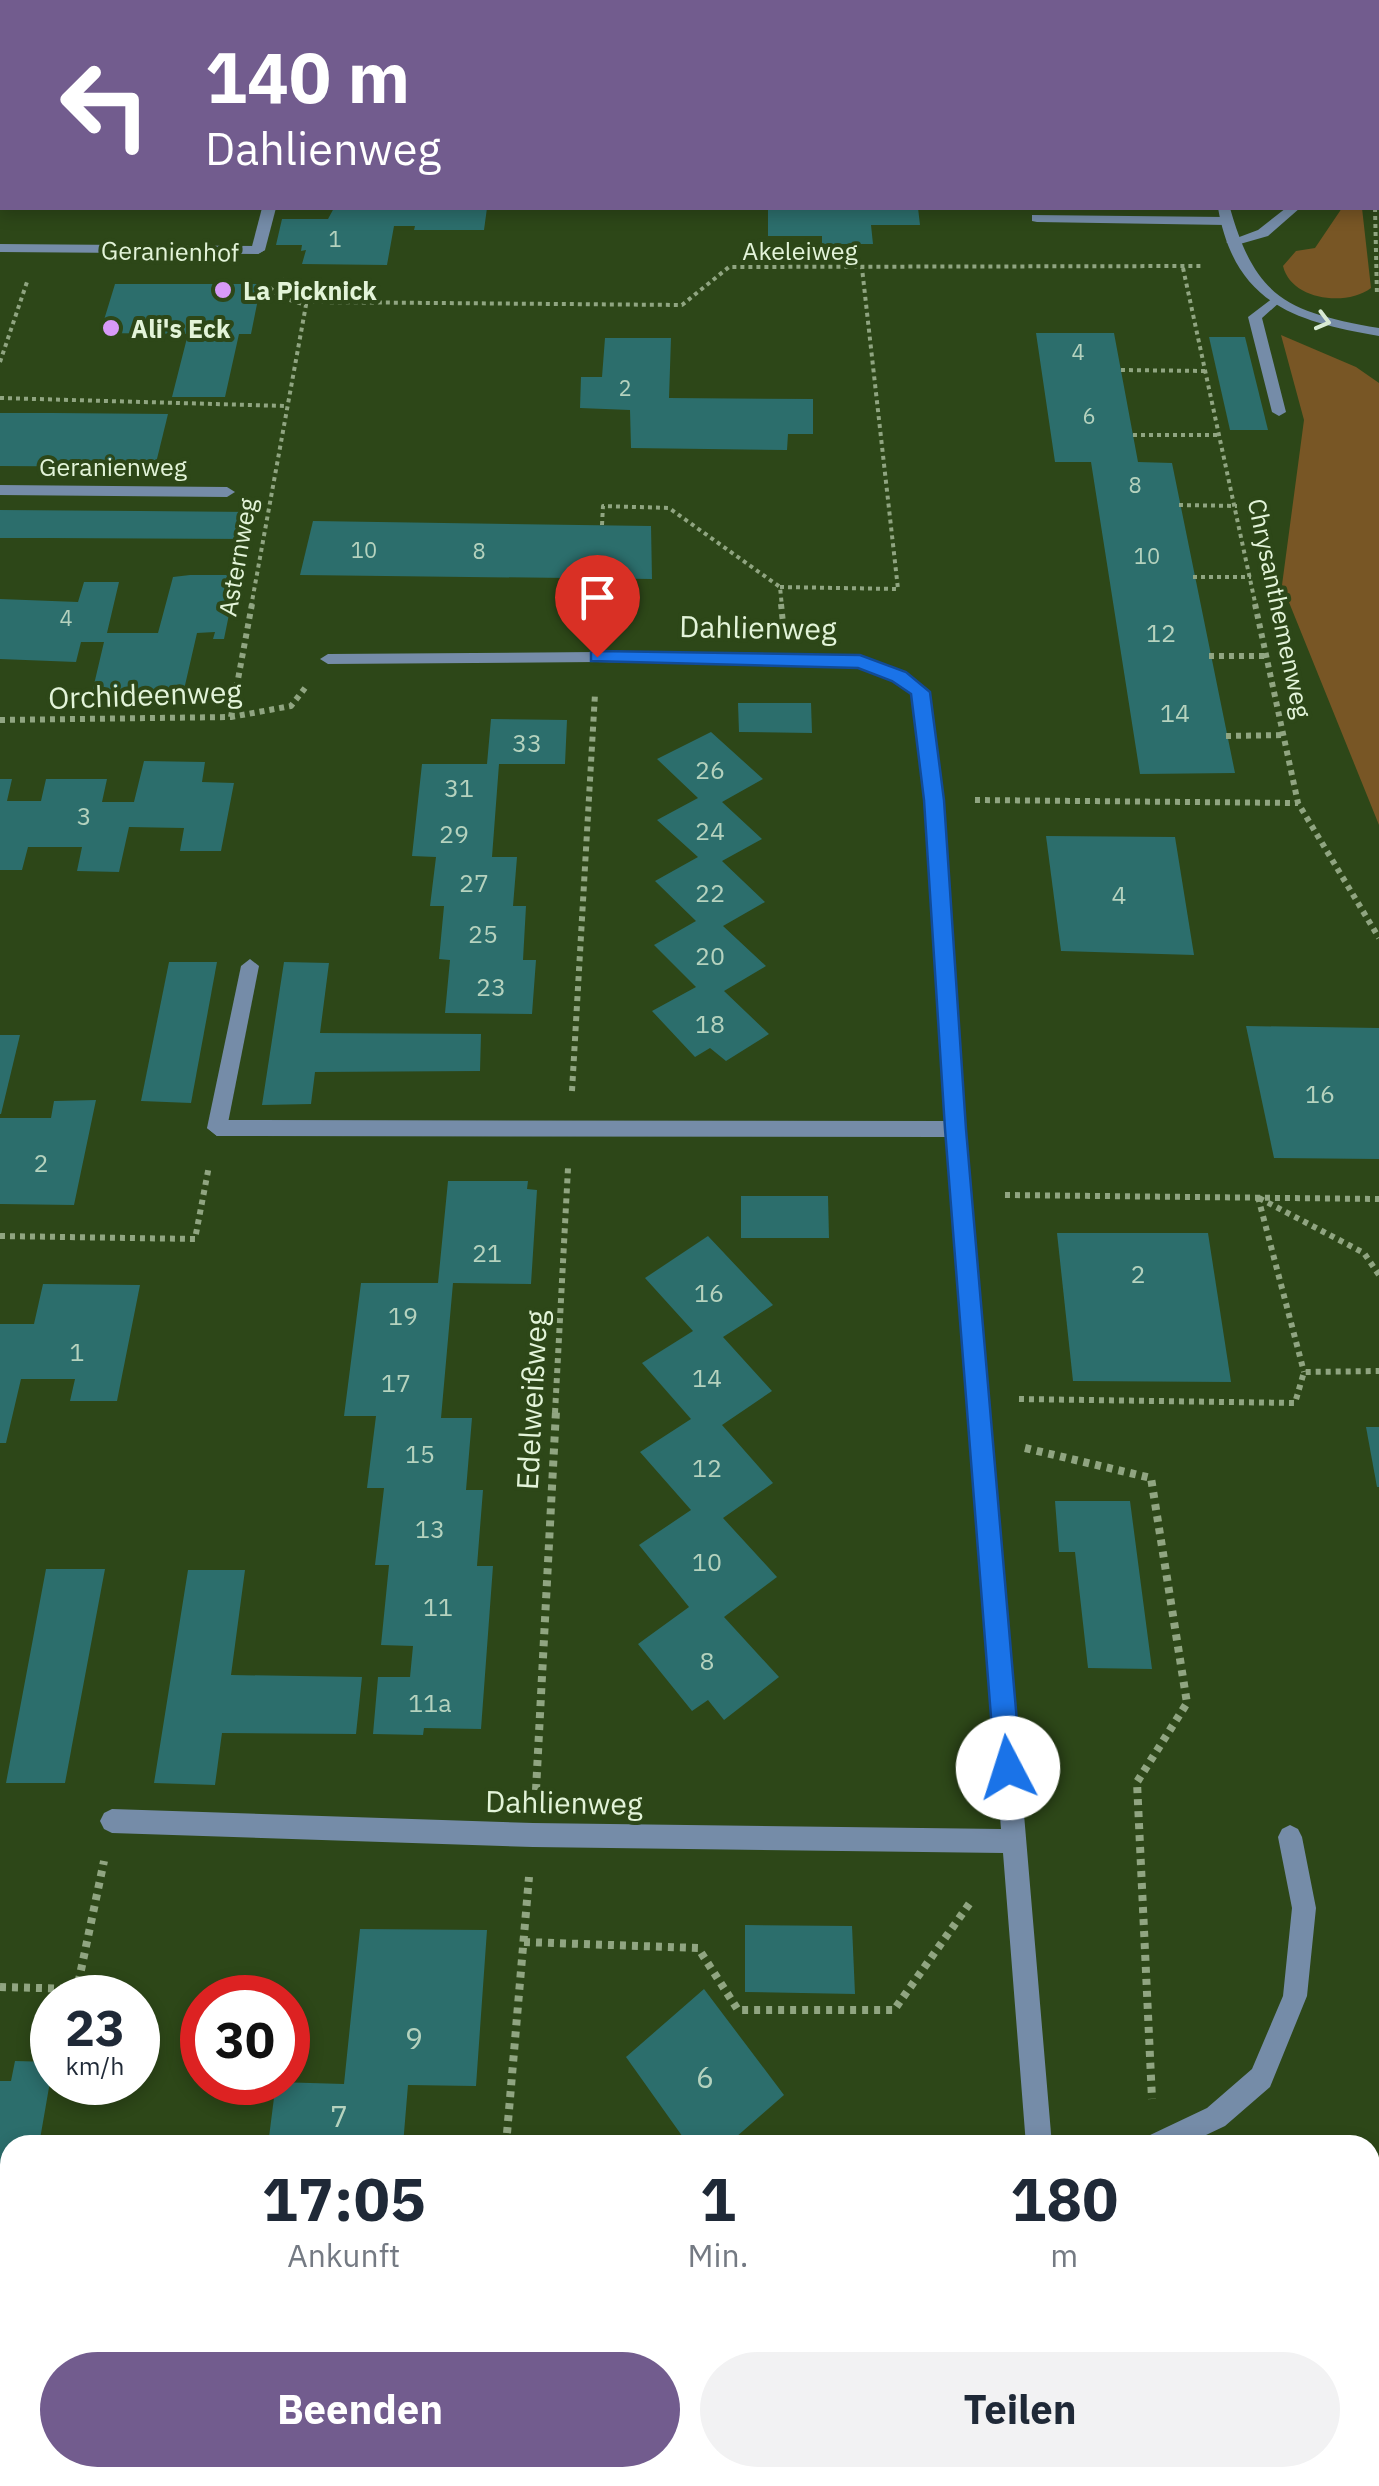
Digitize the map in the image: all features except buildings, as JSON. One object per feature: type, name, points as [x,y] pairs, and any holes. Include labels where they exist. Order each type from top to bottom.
[{"type":"street","points":[[0,248],[258,250],[268,210]]},
{"type":"street","points":[[1233,242],[1263,233],[1291,210]]},
{"type":"street","points":[[1038,218],[1226,214],[1239,263],[1273,302],[1314,320],[1379,332]]},
{"type":"street","points":[[1273,302],[1255,318],[1279,412]]},
{"type":"street","name":"Geranienweg","points":[[0,490],[226,492]]},
{"type":"street","name":"Dahlienweg","points":[[328,660],[597,657],[860,662],[899,676],[920,692],[934,800],[961,1195],[1038,2135]]},
{"type":"street","points":[[250,966],[217,1128],[956,1129]]},
{"type":"street","name":"Dahlienweg","points":[[112,1821],[533,1835],[1014,1841]]},
{"type":"street","points":[[1178,2135],[1216,2117],[1261,2078],[1294,1996],[1304,1908],[1290,1837]]},
{"type":"path","points":[[1375,210],[1376,304]]},
{"type":"path","name":"Akeleiweg","points":[[314,302],[682,305],[729,267],[1183,268],[1239,263]]},
{"type":"path","points":[[0,362],[32,267]]},
{"type":"path","points":[[602,525],[603,506],[669,508],[780,587],[898,589],[862,268]]},
{"type":"path","name":"Chrysanthemenweg","points":[[1183,268],[1298,803],[1379,938]]},
{"type":"path","name":"Geranienhof","points":[[258,277],[280,297],[306,305],[286,406]]},
{"type":"path","points":[[1121,370],[1206,371]]},
{"type":"path","points":[[0,398],[286,406]]},
{"type":"path","name":"Asternweg","points":[[231,717],[286,406]]},
{"type":"path","points":[[1133,434],[1220,435]]},
{"type":"path","points":[[1180,504],[1237,506]]},
{"type":"path","points":[[1193,578],[1252,577]]},
{"type":"path","points":[[780,587],[786,659]]},
{"type":"path","points":[[1209,656],[1268,656]]},
{"type":"path","name":"Edelweißweg","points":[[507,2135],[533,1835],[597,657]]},
{"type":"path","name":"Orchideenweg","points":[[0,720],[231,717],[291,706],[328,660]]},
{"type":"path","points":[[1226,736],[1284,735]]},
{"type":"path","points":[[934,800],[1298,803]]},
{"type":"path","points":[[0,1236],[194,1239],[217,1128]]},
{"type":"path","points":[[961,1195],[1379,1198]]},
{"type":"path","points":[[1258,1197],[1364,1253],[1379,1275]]},
{"type":"path","points":[[978,1398],[1295,1404],[1304,1372],[1258,1197]]},
{"type":"path","points":[[1304,1372],[1379,1371]]},
{"type":"path","points":[[981,1437],[1150,1478],[1187,1704],[1137,1782],[1152,2107]]},
{"type":"path","points":[[0,1987],[77,1988],[112,1821]]},
{"type":"path","points":[[524,1942],[698,1948],[738,2010],[894,2010],[1014,1841]]},
{"type":"shaded area","points":[[1341,210],[1362,210],[1371,288],[1334,298],[1308,293],[1297,286],[1283,266],[1296,251],[1315,248]]},
{"type":"shaded area","points":[[1281,335],[1356,367],[1379,383],[1379,825],[1282,585],[1304,420]]},
{"type":"place","name":"La Picknick","points":[[223,290]]},
{"type":"place","name":"Ali's Eck","points":[[111,328]]},
{"type":"route","points":[[597,657],[860,662],[899,676],[920,692],[934,800],[956,1129],[1008,1768]]}]
